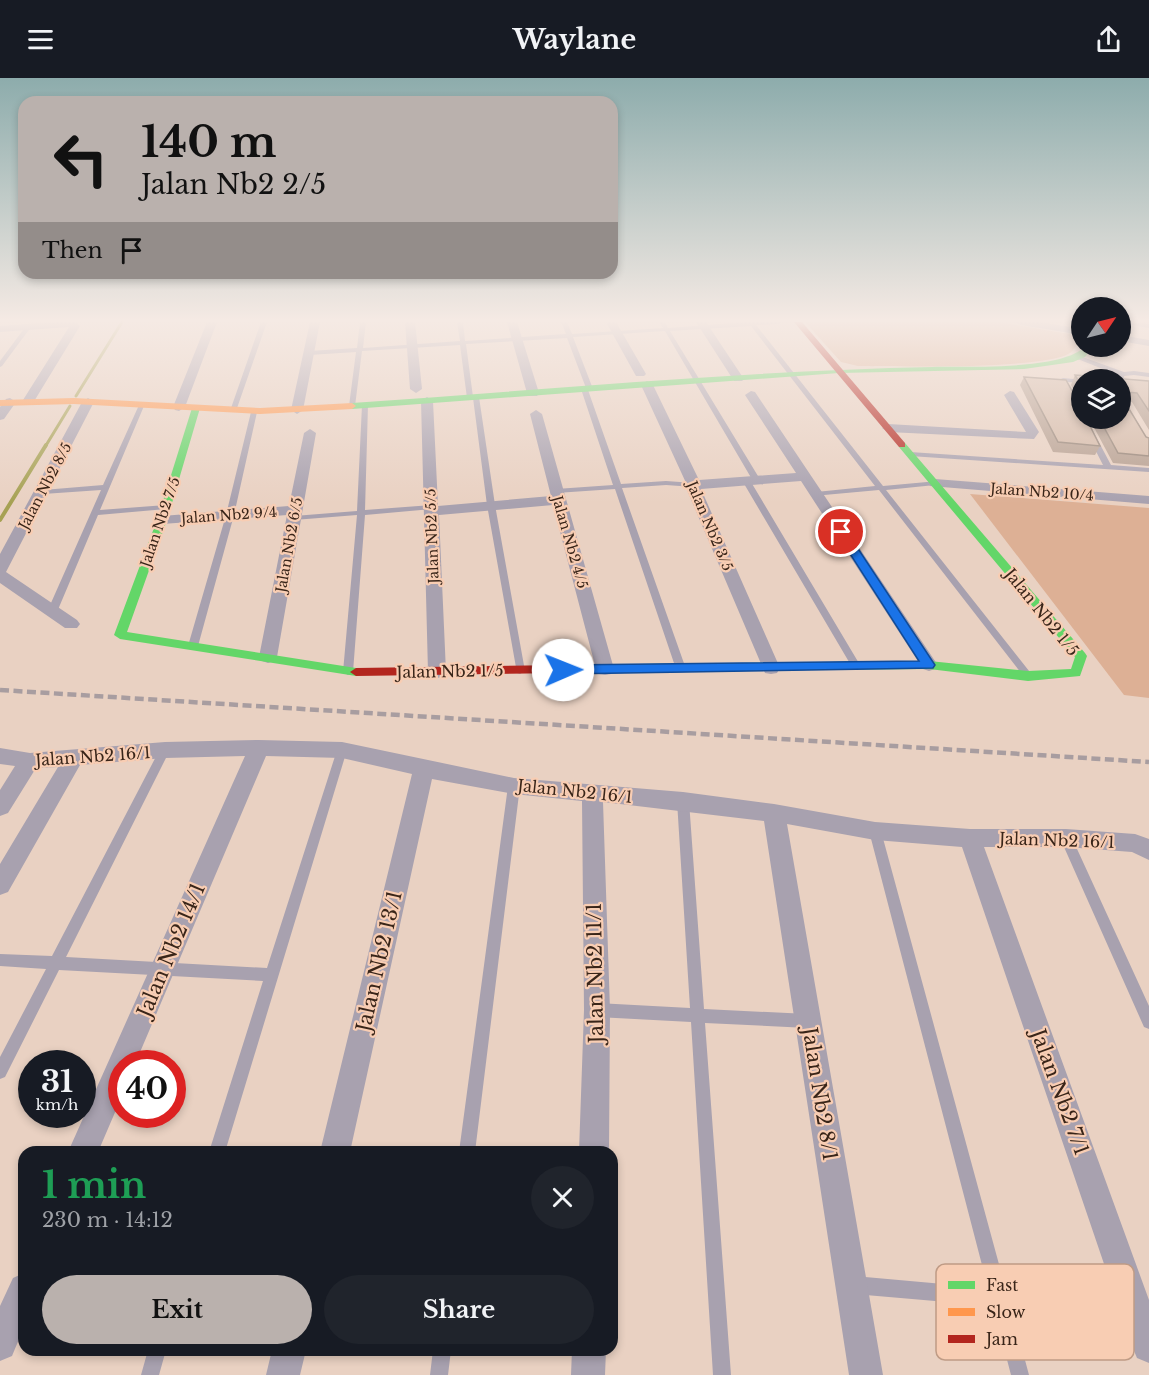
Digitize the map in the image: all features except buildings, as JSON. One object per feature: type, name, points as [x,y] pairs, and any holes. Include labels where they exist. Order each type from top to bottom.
[{"type":"street","points":[[29,400],[40,383]]},
{"type":"street","points":[[179,407],[189,383]]},
{"type":"street","points":[[297,410],[303,383]]},
{"type":"street","name":"Jalan Nb2 5/5","points":[[419,383],[432,509],[438,672]]},
{"type":"street","points":[[530,383],[533,393]]},
{"type":"street","points":[[0,416],[5,402],[29,400],[254,412],[358,406],[421,395],[473,397],[587,389],[627,383]]},
{"type":"street","name":"Jalan Nb2 3/5","points":[[644,383],[694,485],[694,490],[771,668]]},
{"type":"street","name":"Jalan Nb2 1/5","points":[[120,635],[268,657],[348,672],[929,665],[1028,676],[1076,673],[1081,656],[849,383]]},
{"type":"street","points":[[751,395],[929,665]]},
{"type":"street","points":[[888,428],[1029,436],[1034,432],[1010,395]]},
{"type":"street","name":"Jalan Nb2 8/5","points":[[0,569],[43,492],[88,402]]},
{"type":"street","name":"Jalan Nb2 7/5","points":[[120,635],[164,513],[196,408]]},
{"type":"street","name":"Jalan Nb2 4/5","points":[[536,414],[605,669]]},
{"type":"street","name":"Jalan Nb2 6/5","points":[[268,657],[310,433]]},
{"type":"street","points":[[694,485],[805,477]]},
{"type":"street","name":"Jalan Nb2 10/4","points":[[935,483],[1149,500]]},
{"type":"street","points":[[432,509],[491,505],[558,495]]},
{"type":"street","name":"Jalan Nb2 9/4","points":[[164,513],[295,514]]},
{"type":"street","points":[[0,575],[70,624]]},
{"type":"street","name":"Jalan Nb2 16/1","points":[[0,756],[30,760],[165,750],[258,748],[342,750],[514,786],[683,801],[774,813],[875,831],[970,838],[1066,838],[1135,843],[1149,850]]},
{"type":"street","name":"Jalan Nb2 14/1","points":[[86,1146],[258,748]]},
{"type":"street","points":[[0,885],[74,758]]},
{"type":"street","points":[[0,807],[30,760]]},
{"type":"street","name":"Jalan Nb2 13/1","points":[[336,1146],[424,769]]},
{"type":"street","name":"Jalan Nb2 11/1","points":[[592,794],[597,1010],[594,1146]]},
{"type":"street","name":"Jalan Nb2 8/1","points":[[774,813],[866,1375]]},
{"type":"street","name":"Jalan Nb2 7/1","points":[[970,838],[1126,1264]]},
{"type":"street","name":"Jalan Nb2 7/1","points":[[1134,1286],[1143,1311],[1149,1346]]},
{"type":"street","points":[[0,1344],[18,1303]]},
{"type":"street","points":[[283,1375],[288,1356]]},
{"type":"street","points":[[588,1375],[589,1356]]},
{"type":"lane","points":[[233,411],[243,383]]},
{"type":"lane","points":[[348,672],[361,513],[359,383]]},
{"type":"lane","points":[[470,383],[520,671]]},
{"type":"lane","points":[[585,383],[681,669]]},
{"type":"lane","points":[[699,383],[855,665]]},
{"type":"lane","points":[[799,383],[1028,676]]},
{"type":"lane","points":[[1064,383],[1071,399]]},
{"type":"lane","points":[[52,612],[141,405]]},
{"type":"lane","points":[[193,646],[230,515],[254,412]]},
{"type":"lane","points":[[1088,429],[1108,467]]},
{"type":"lane","points":[[910,454],[1149,470]]},
{"type":"lane","points":[[558,495],[618,486],[666,483],[694,485]]},
{"type":"lane","points":[[816,494],[935,483]]},
{"type":"lane","points":[[43,492],[106,487]]},
{"type":"lane","points":[[295,514],[432,509]]},
{"type":"lane","points":[[94,513],[164,513]]},
{"type":"lane","points":[[0,1072],[165,750]]},
{"type":"lane","points":[[219,1146],[342,750]]},
{"type":"lane","points":[[468,1146],[514,786]]},
{"type":"lane","points":[[683,801],[722,1375]]},
{"type":"lane","points":[[875,831],[991,1264]]},
{"type":"lane","points":[[1066,838],[1149,1022]]},
{"type":"lane","points":[[0,960],[163,967],[271,975]]},
{"type":"lane","points":[[597,1010],[699,1013],[808,1021]]},
{"type":"lane","points":[[851,1284],[936,1293]]},
{"type":"lane","points":[[150,1375],[155,1356]]},
{"type":"lane","points":[[439,1375],[441,1356]]},
{"type":"lane","points":[[1016,1360],[1020,1375]]},
{"type":"shaded area","points":[[970,494],[1149,508],[1149,698],[1124,695]]},
{"type":"waterway","points":[[76,396],[84,383]]},
{"type":"waterway","points":[[45,447],[70,406]]},
{"type":"waterway","points":[[0,520],[46,445]]},
{"type":"railway","points":[[0,690],[1149,762]]},
{"type":"traffic: fast","points":[[352,406],[679,383]]},
{"type":"traffic: fast","points":[[196,408],[162,520],[120,635],[356,672]]},
{"type":"traffic: fast","points":[[641,668],[929,665],[1028,676],[1076,673],[1081,656],[902,445]]},
{"type":"traffic: slow","points":[[0,403],[74,401],[260,411],[352,406]]},
{"type":"traffic: jam","points":[[849,383],[902,445]]},
{"type":"traffic: jam","points":[[356,672],[641,668]]},
{"type":"route","points":[[563,670],[929,665],[841,532]]}]
